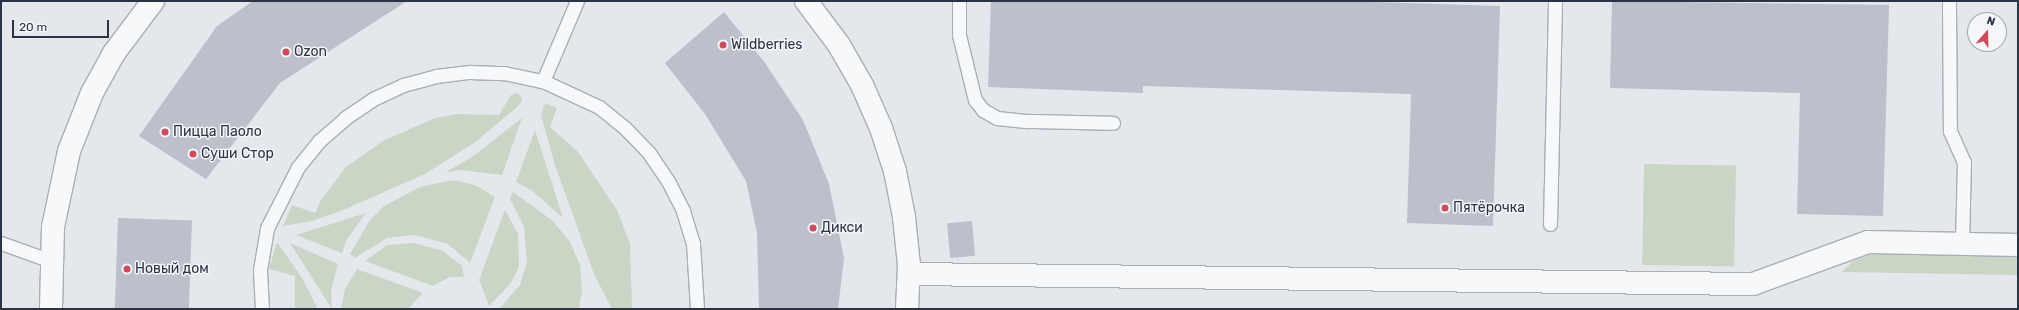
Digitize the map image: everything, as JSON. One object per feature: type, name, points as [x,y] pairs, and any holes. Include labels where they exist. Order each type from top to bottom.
[{"type":"street","points":[[51,309],[53,227],[69,151],[92,93],[114,53],[153,1]]},
{"type":"street","points":[[806,1],[839,46],[862,85],[880,128],[895,171],[904,217],[909,274],[908,309]]},
{"type":"street","points":[[909,274],[1753,284],[1868,242],[2018,244]]},
{"type":"lane","points":[[543,81],[577,1]]},
{"type":"lane","points":[[959,1],[959,35],[975,100],[983,110],[997,118],[1113,123]]},
{"type":"lane","points":[[1550,224],[1555,1]]},
{"type":"lane","points":[[1949,1],[1950,131],[1964,162],[1962,244]]},
{"type":"lane","points":[[262,309],[260,270],[267,228],[298,167],[319,141],[344,118],[373,99],[403,85],[436,76],[504,73],[543,81],[599,108],[625,128],[649,153],[668,181],[683,211],[693,243],[697,309]]},
{"type":"lane","points":[[1,243],[51,261]]},
{"type":"green space","points":[[517,93],[521,96],[522,101],[516,108],[474,143],[425,174],[343,210],[312,221],[283,226],[292,205],[315,213],[321,200],[346,167],[383,141],[435,118],[457,114],[499,115],[511,95]]},
{"type":"green space","points":[[545,103],[557,108],[550,127],[578,152],[617,210],[630,244],[632,309],[612,309],[594,274],[555,165],[541,115]]},
{"type":"green space","points":[[522,118],[502,175],[461,170],[446,172],[472,157]]},
{"type":"green space","points":[[535,130],[563,218],[531,190],[516,182]]},
{"type":"green space","points":[[1644,164],[1736,166],[1734,267],[1642,265]]},
{"type":"green space","points":[[453,180],[475,185],[495,197],[470,263],[448,244],[415,235],[387,238],[355,258],[350,254],[370,220],[384,206],[420,187]]},
{"type":"green space","points":[[513,192],[553,221],[570,242],[580,265],[582,290],[579,309],[500,308],[520,285],[527,262],[524,227],[510,199]]},
{"type":"green space","points":[[505,210],[518,234],[519,266],[511,283],[489,306],[479,280]]},
{"type":"green space","points":[[366,213],[347,239],[342,253],[296,235]]},
{"type":"green space","points":[[277,242],[302,278],[318,309],[295,309],[295,276],[269,269]]},
{"type":"green space","points":[[290,243],[338,264],[331,291],[332,309]]},
{"type":"green space","points":[[414,243],[443,251],[462,266],[464,277],[450,277],[433,286],[365,261],[387,245]]},
{"type":"green space","points":[[1874,253],[2018,255],[2018,275],[1842,272],[1853,261]]},
{"type":"green space","points":[[357,269],[423,293],[408,309],[341,309],[345,289]]},
{"type":"building","points":[[253,1],[407,1],[280,83],[206,179],[139,136],[217,26]]},
{"type":"building","points":[[991,1],[1341,1],[1500,6],[1493,226],[1407,223],[1411,94],[1143,86],[1143,93],[988,87]]},
{"type":"building","points":[[1612,1],[1889,5],[1883,216],[1797,214],[1800,93],[1610,88]]},
{"type":"building","points":[[724,12],[765,63],[803,120],[829,184],[844,258],[838,309],[759,309],[757,233],[746,181],[705,114],[665,63]]},
{"type":"building","points":[[118,218],[192,221],[189,309],[115,309]]},
{"type":"building","points":[[972,221],[975,256],[950,258],[947,223]]},
{"type":"place","name":"Wildberries","points":[[723,45]]},
{"type":"place","name":"Ozon","points":[[286,52]]},
{"type":"place","name":"Пицца Паоло","points":[[165,132]]},
{"type":"place","name":"Суши Стор","points":[[193,154]]},
{"type":"place","name":"Пятёрочка","points":[[1445,208]]},
{"type":"place","name":"Дикси","points":[[813,228]]},
{"type":"place","name":"Новый дом","points":[[127,269]]}]
